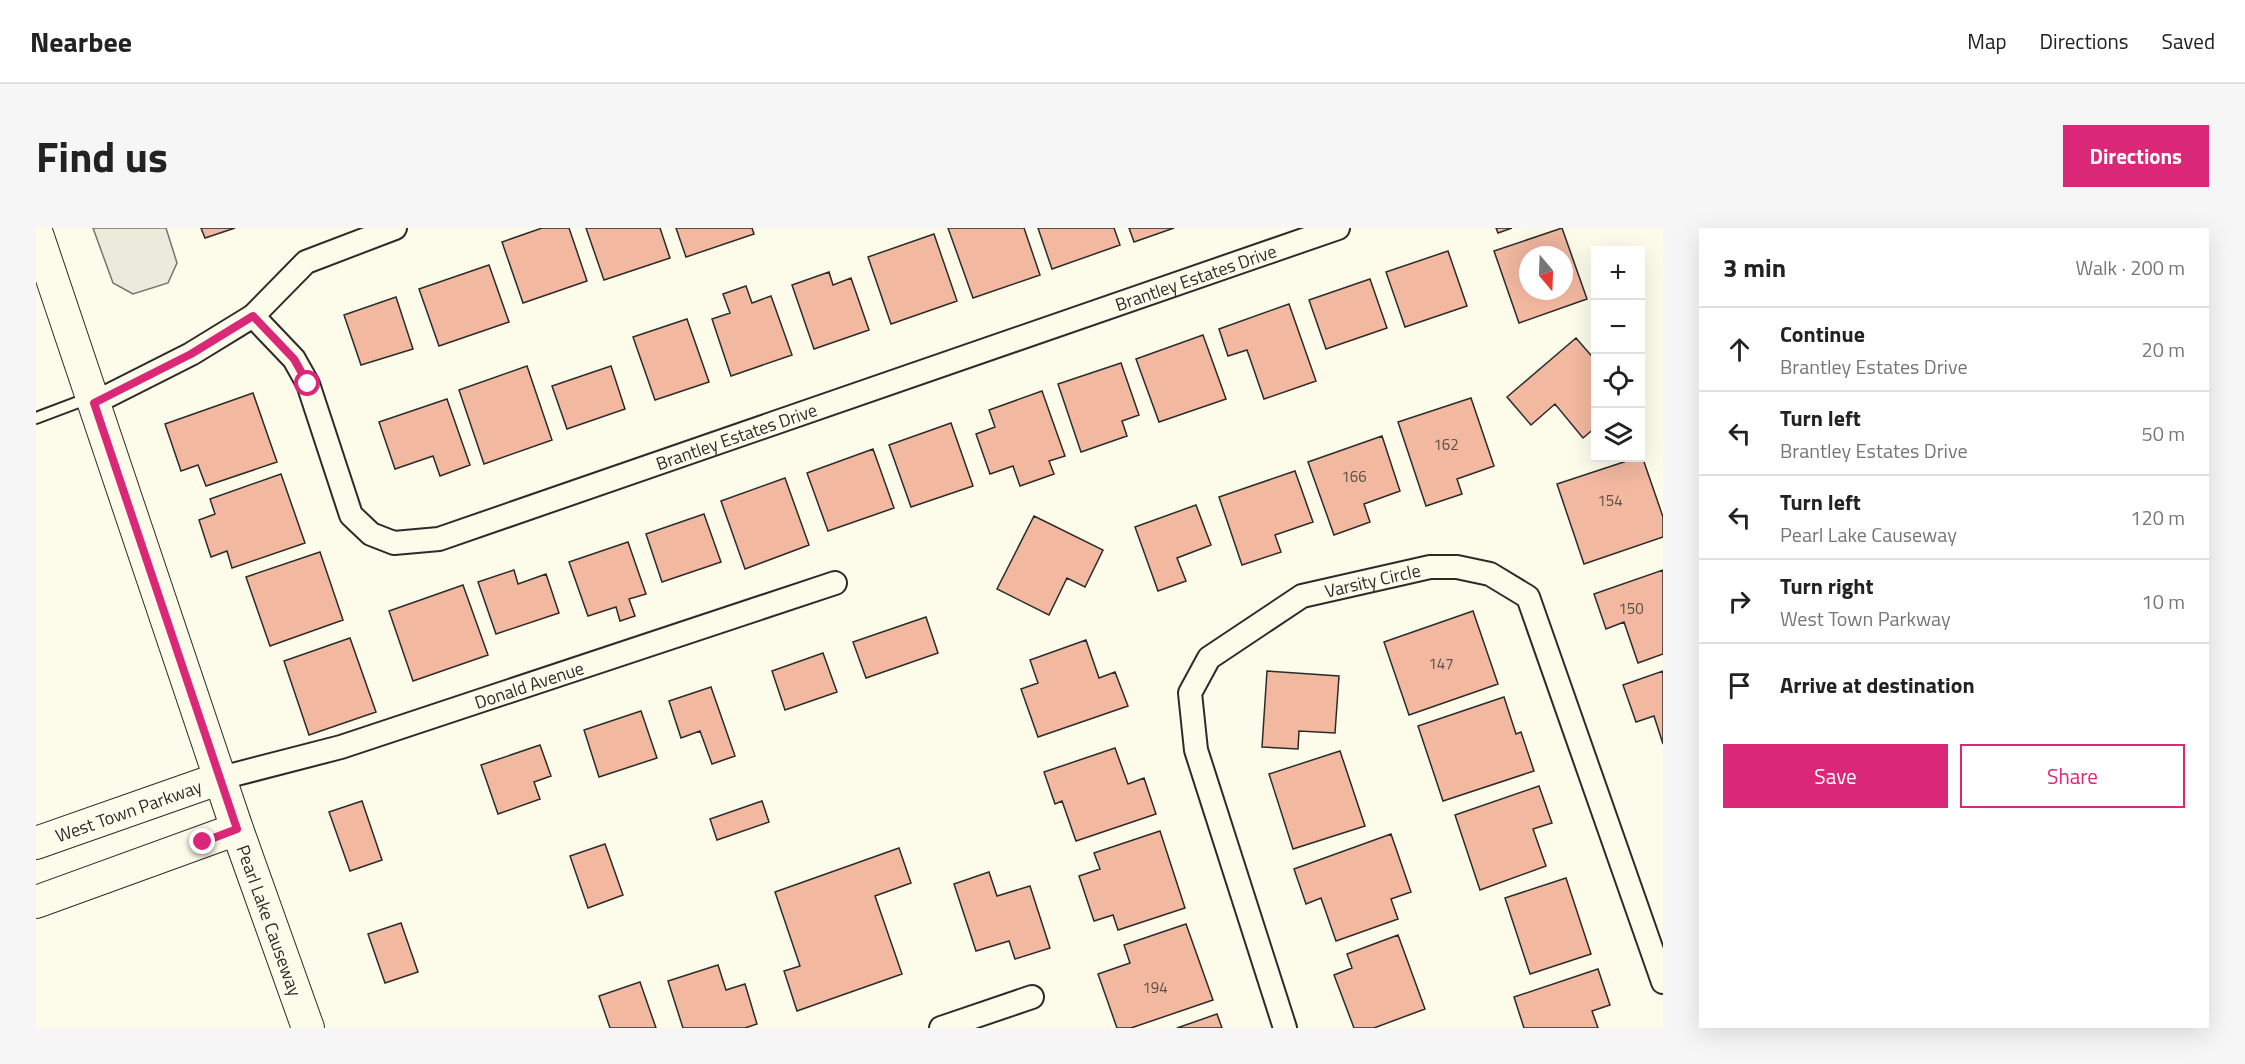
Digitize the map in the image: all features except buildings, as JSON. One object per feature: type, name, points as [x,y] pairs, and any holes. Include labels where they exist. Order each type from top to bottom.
[{"type":"street","points":[[93,400],[191,354],[253,316],[306,262],[395,228]]},
{"type":"street","name":"Brantley Estates Drive","points":[[253,316],[294,359],[308,384],[351,515],[371,534],[394,543],[439,539],[1338,228]]},
{"type":"street","name":"Pearl Lake Causeway","points":[[36,231],[237,829],[308,1028]]},
{"type":"street","name":"Varsity Circle","points":[[1285,1028],[1196,750],[1190,693],[1209,658],[1302,596],[1430,567],[1457,567],[1490,574],[1528,597],[1663,982]]},
{"type":"street","name":"Donald Avenue","points":[[221,778],[341,747],[835,583]]},
{"type":"street","name":"West Town Parkway","points":[[36,843],[221,778]]},
{"type":"street","points":[[36,902],[237,829]]},
{"type":"street","points":[[941,1028],[1032,997]]},
{"type":"lane","points":[[36,418],[93,400]]},
{"type":"shaded area","points":[[93,228],[166,228],[177,263],[168,283],[133,294],[113,283]]},
{"type":"route","points":[[203,842],[237,829],[94,403],[191,354],[253,316],[294,359],[308,384]]}]
